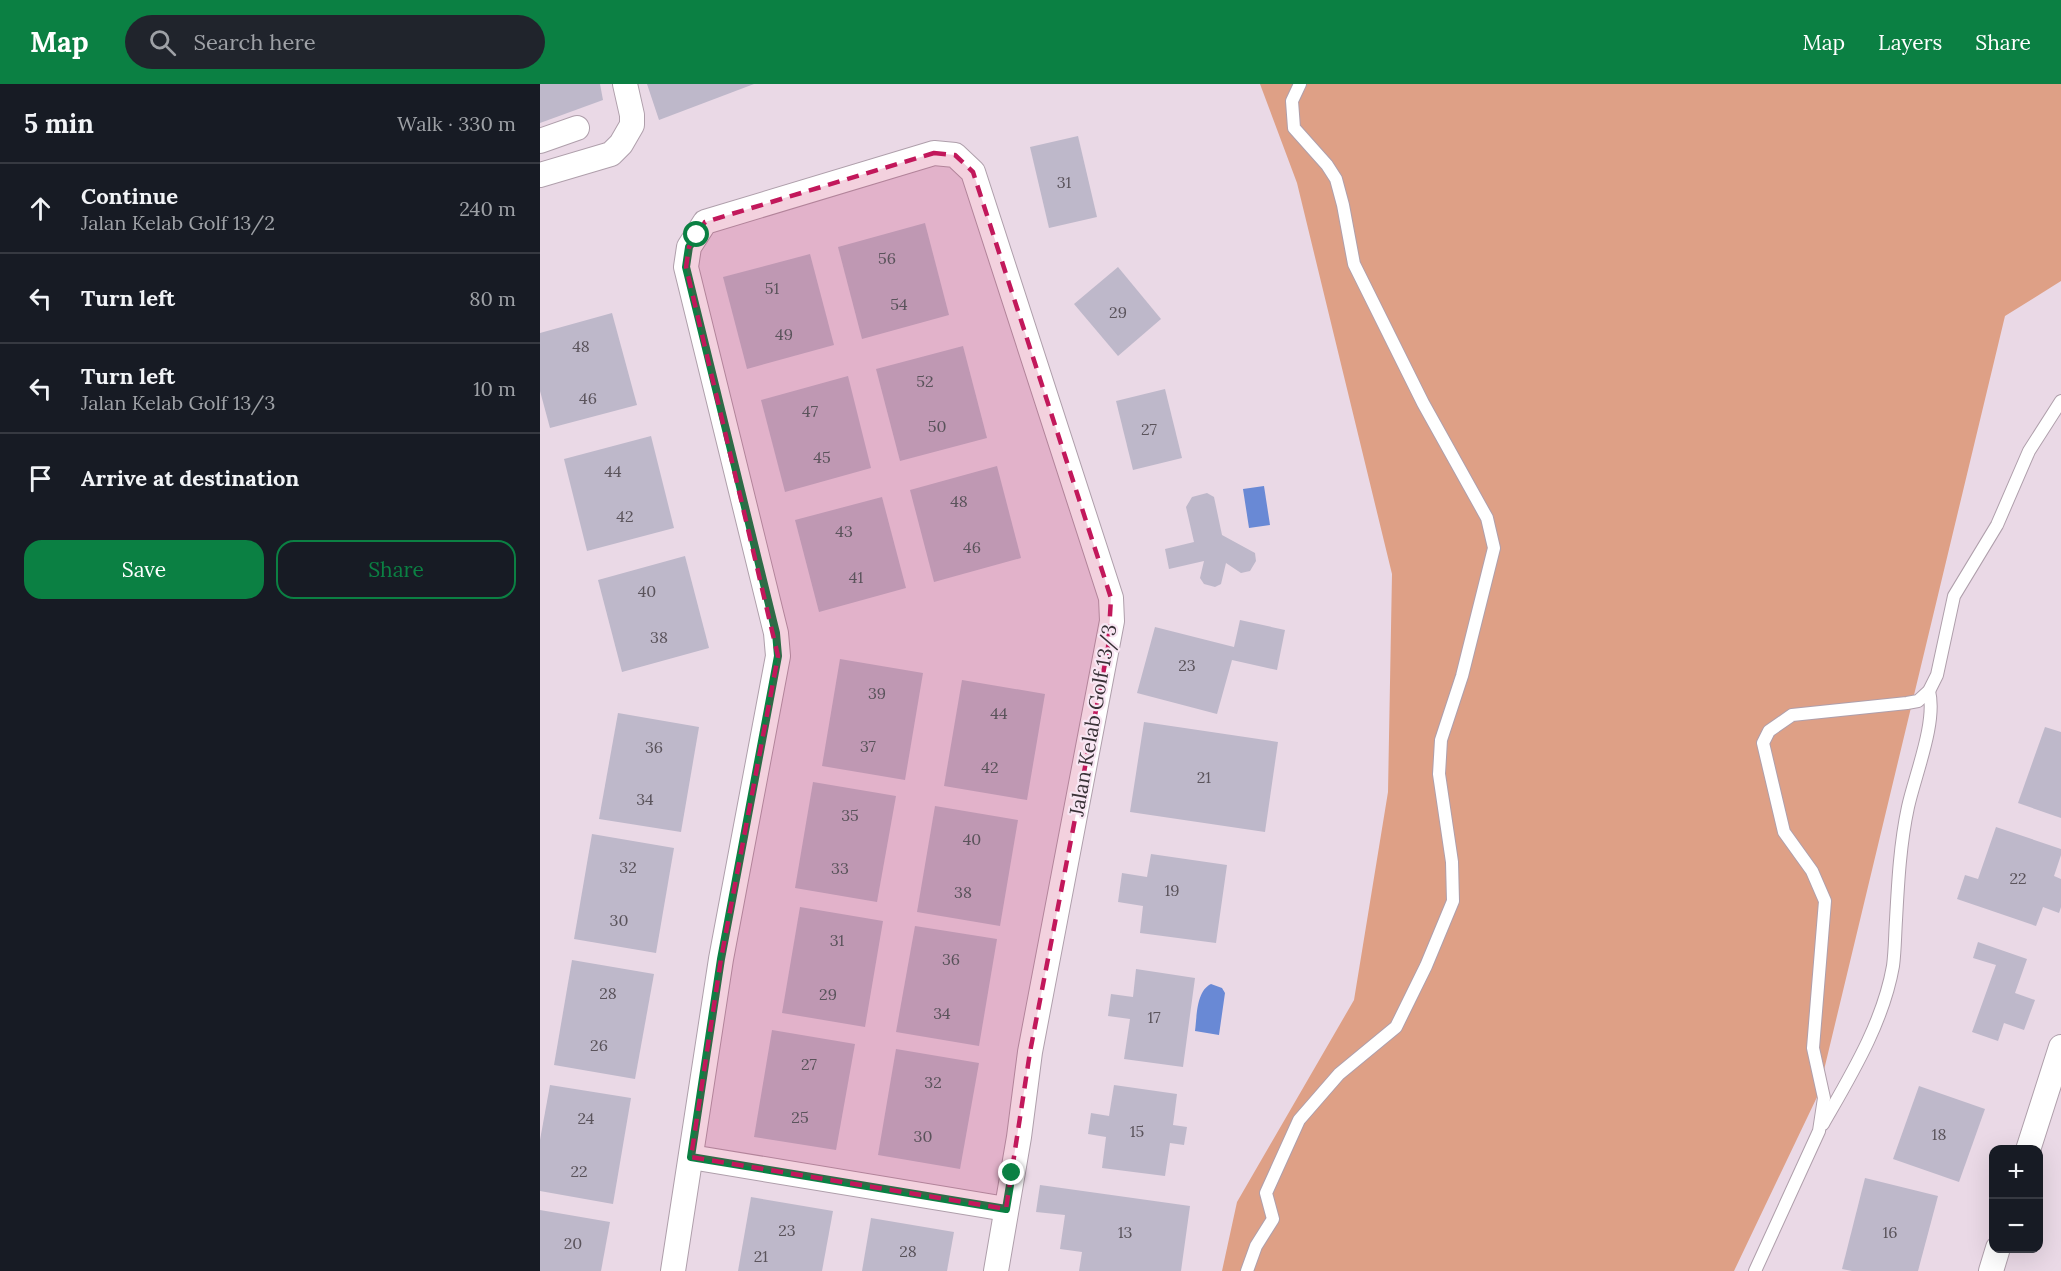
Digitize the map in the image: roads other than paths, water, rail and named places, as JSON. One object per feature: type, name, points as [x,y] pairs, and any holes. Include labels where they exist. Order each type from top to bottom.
[{"type":"street","points":[[540,175],[611,154],[621,144],[632,124],[625,84]]},
{"type":"street","points":[[540,141],[578,128]]},
{"type":"street","name":"Jalan Kelab Golf 13/3","points":[[691,1157],[721,959],[778,656],[774,623],[686,267],[689,247],[705,222],[934,153],[955,155],[973,172],[1111,598],[1112,621],[1030,1052],[996,1271]]},
{"type":"street","points":[[2030,1145],[2054,1088],[2061,1047]]},
{"type":"street","points":[[673,1271],[691,1157],[1006,1209]]},
{"type":"street","points":[[1991,1271],[1996,1253]]},
{"type":"lane","points":[[1247,1271],[1256,1246],[1273,1219],[1266,1192],[1299,1120],[1339,1074],[1396,1027],[1426,966],[1453,901],[1452,862],[1439,774],[1441,740],[1462,676],[1494,548],[1487,518],[1423,403],[1354,264],[1336,179],[1327,165],[1294,128],[1292,101],[1300,84]]},
{"type":"lane","points":[[1819,1131],[1824,1098],[1813,1048],[1825,902],[1812,871],[1784,832],[1763,743],[1769,731],[1792,715],[1907,703],[1918,700],[1929,691],[1937,675],[1954,596],[1997,525],[2029,451],[2061,401]]},
{"type":"lane","points":[[1755,1271],[1819,1131],[1856,1067],[1886,997],[1893,964],[1899,872],[1908,808],[1924,748],[1932,702],[1929,691]]},
{"type":"water","points":[[1264,486],[1270,525],[1249,528],[1243,489]]},
{"type":"water","points":[[1211,984],[1222,988],[1225,993],[1219,1035],[1195,1031],[1202,992]]}]
